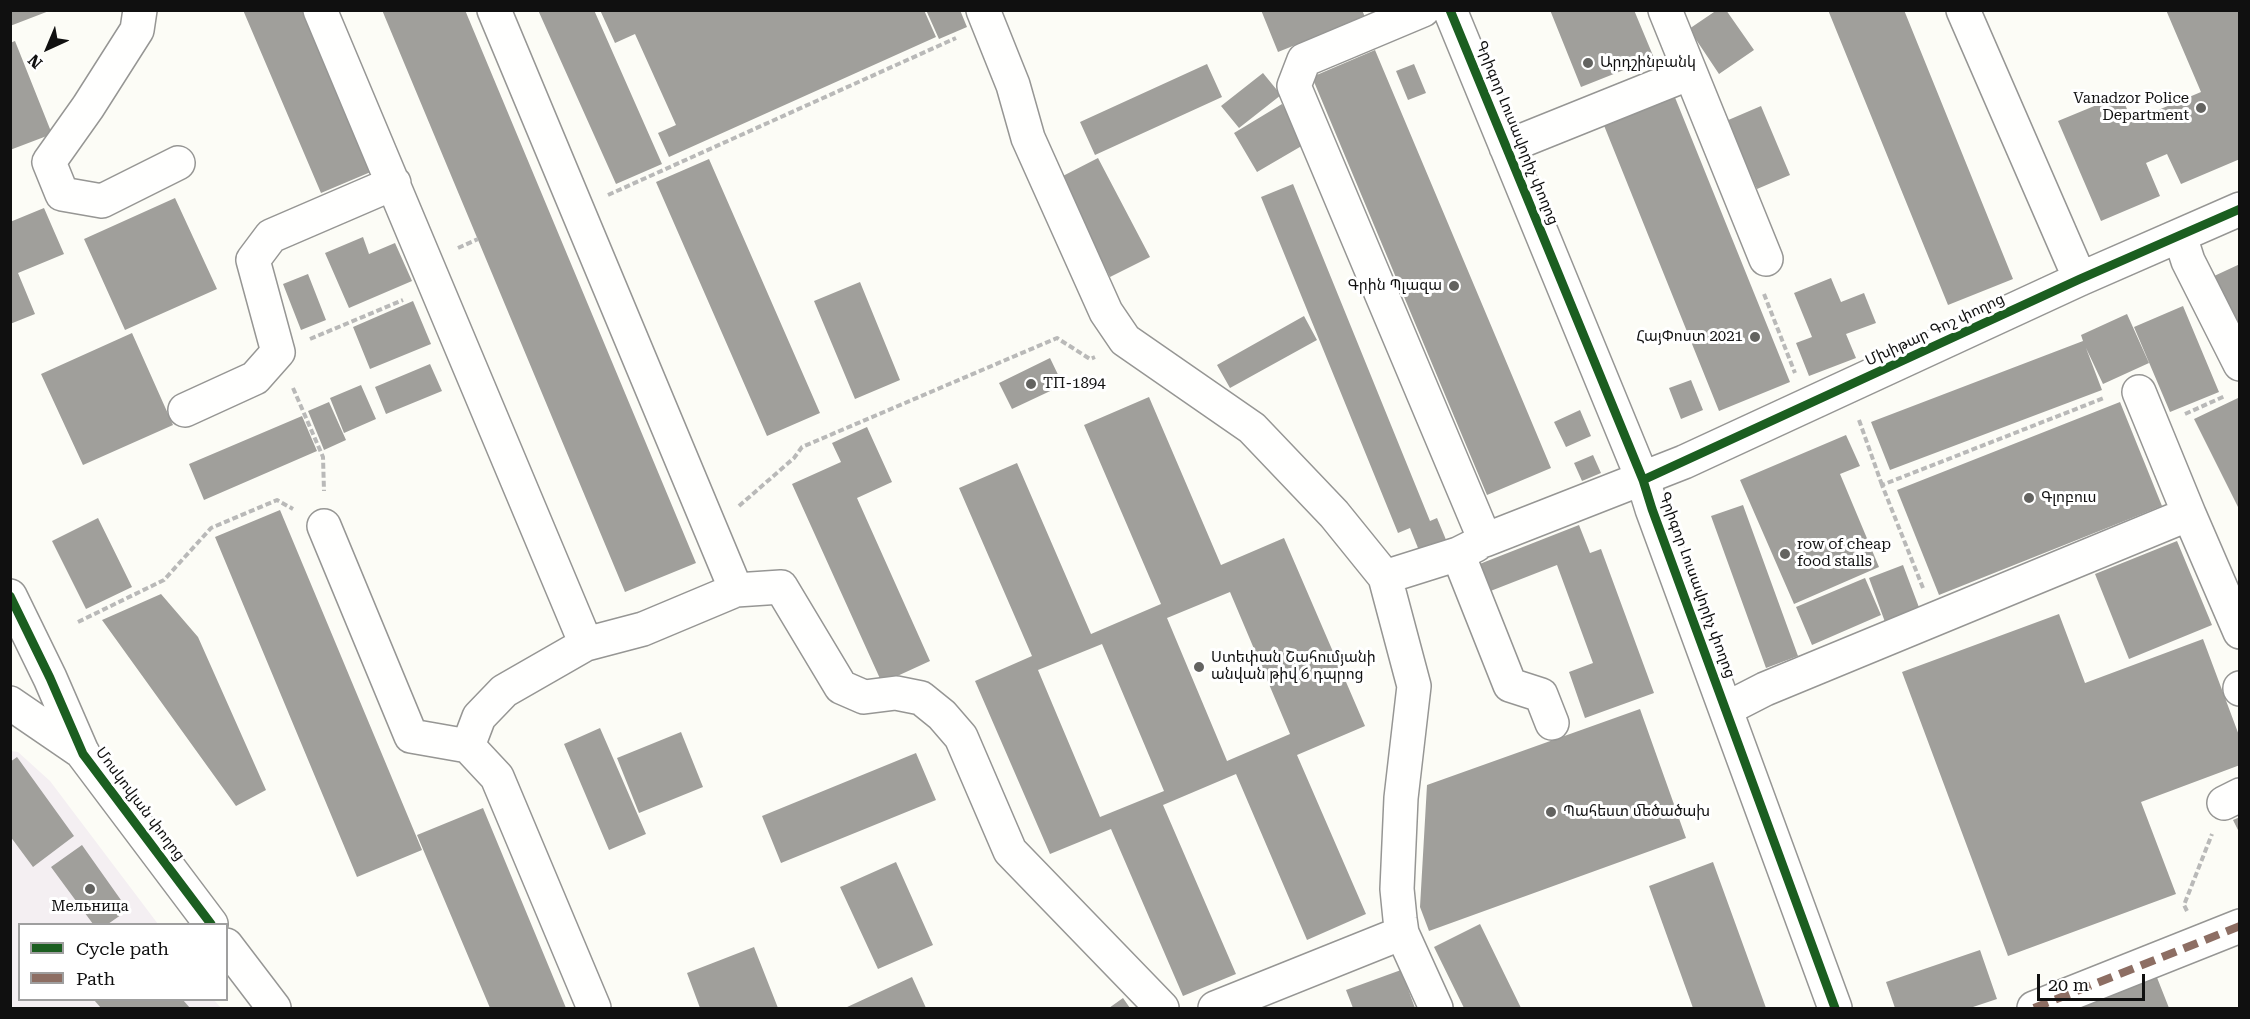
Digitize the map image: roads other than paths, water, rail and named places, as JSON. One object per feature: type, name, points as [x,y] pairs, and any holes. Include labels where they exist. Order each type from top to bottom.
[{"type":"street","points":[[140,10],[137,30],[50,162],[63,194],[102,201],[178,163]]},
{"type":"street","points":[[320,10],[586,644]]},
{"type":"street","points":[[494,10],[736,590]]},
{"type":"street","points":[[983,10],[1013,85],[1028,138],[1106,312],[1125,340],[1252,428],[1334,514],[1385,578],[1414,686],[1401,809],[1397,888],[1402,933],[1436,1008]]},
{"type":"street","points":[[1423,10],[1304,60],[1294,86],[1471,547],[1510,685],[1541,695],[1552,723]]},
{"type":"street","name":"Գրիգոր Լուսավորիչ փողոց","points":[[1450,10],[1643,480],[1835,1008]]},
{"type":"street","points":[[1665,10],[1766,259]]},
{"type":"street","points":[[1963,10],[2080,279]]},
{"type":"street","points":[[1506,147],[1690,73]]},
{"type":"street","points":[[185,411],[255,378],[278,352],[253,260],[271,236],[394,183]]},
{"type":"street","name":"Մխիթար Գոշ փողոց","points":[[1385,578],[1643,480],[2080,279],[2240,209]]},
{"type":"street","points":[[2180,236],[2236,379]]},
{"type":"street","points":[[2139,392],[2240,632]]},
{"type":"street","points":[[324,510],[411,736],[468,746],[497,777],[594,1008]]},
{"type":"street","points":[[1726,709],[1765,689],[2189,514]]},
{"type":"street","points":[[468,746],[479,717],[504,691],[586,644],[643,629],[736,590],[781,587],[841,687],[864,697],[896,693],[921,698],[942,715],[961,737],[1010,851],[1162,1008]]},
{"type":"street","name":"Մոսկովյան փողոց","points":[[10,596],[50,678],[83,754],[210,923]]},
{"type":"street","name":"Մոսկովյան փողոց","points":[[10,703],[83,754]]},
{"type":"street","points":[[2034,1008],[2240,926]]},
{"type":"street","points":[[1215,1008],[1402,933]]},
{"type":"street","points":[[228,948],[274,1008]]},
{"type":"place","name":"Արդշինբանկ","points":[[1588,63]]},
{"type":"place","name":"Vanadzor Police Department","points":[[2201,108]]},
{"type":"place","name":"Գրին Պլազա","points":[[1454,286]]},
{"type":"place","name":"ՀայՓոստ 2021","points":[[1755,337]]},
{"type":"place","name":"ТП-1894","points":[[1031,384]]},
{"type":"place","name":"Գլոբուս","points":[[2029,498]]},
{"type":"place","name":"row of cheap food stalls","points":[[1785,554]]},
{"type":"place","name":"Ստեփան Շահումյանի անվան թիվ 6 դպրոց","points":[[1199,667]]},
{"type":"place","name":"Պահեստ մեծածախ","points":[[1551,812]]},
{"type":"place","name":"Мельница","points":[[90,889]]}]
